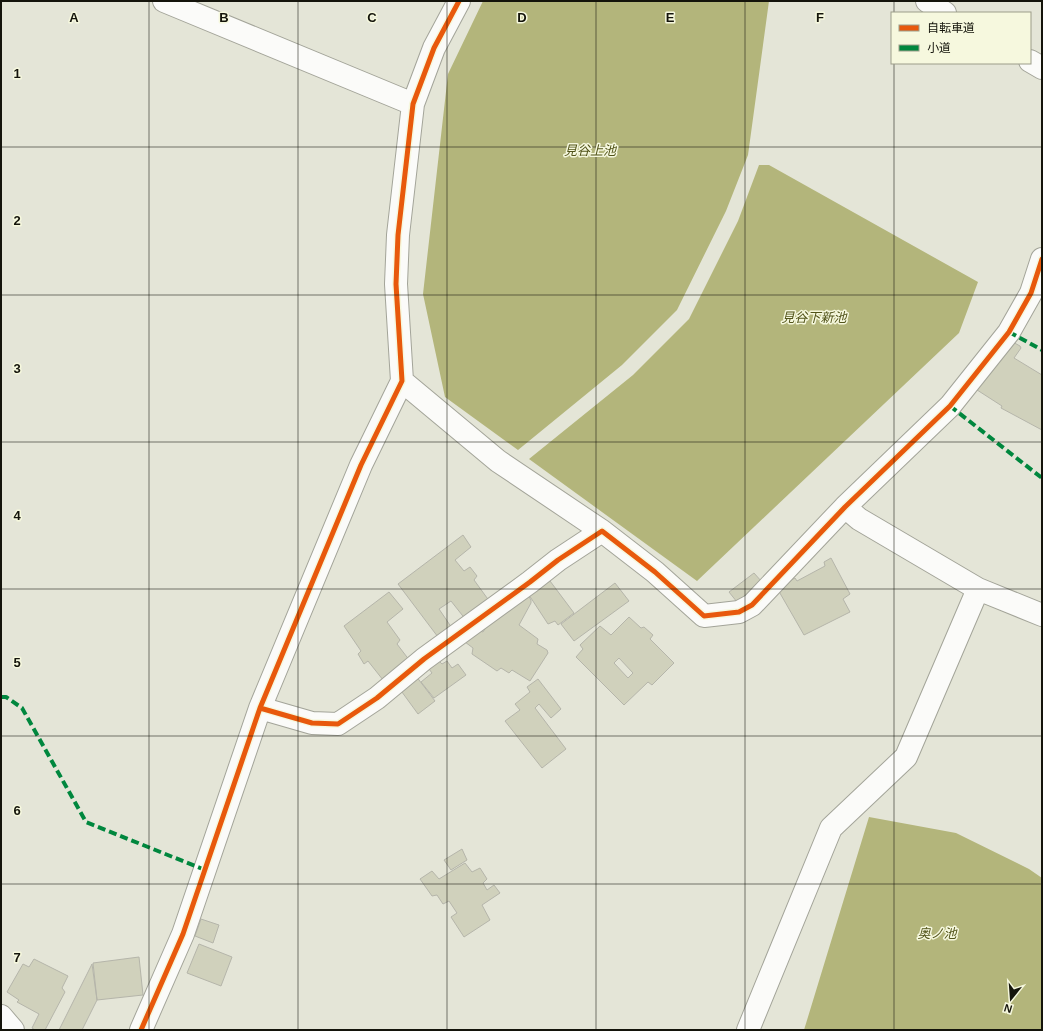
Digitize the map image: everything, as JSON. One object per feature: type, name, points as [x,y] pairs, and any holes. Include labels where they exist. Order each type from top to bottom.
[{"type":"street","points":[[164,1],[413,104]]},
{"type":"street","points":[[141,1030],[183,934],[260,708],[361,465],[402,381],[396,284],[398,235],[413,104],[434,48],[459,1]]},
{"type":"street","points":[[927,1],[944,12]]},
{"type":"street","points":[[1031,62],[1042,68]]},
{"type":"street","points":[[402,381],[498,461],[602,531],[655,572],[704,616],[739,612],[752,605],[845,508],[950,406],[1009,332],[1031,292],[1042,259]]},
{"type":"street","points":[[845,508],[859,519],[978,588],[1042,615]]},
{"type":"street","points":[[260,708],[312,723],[338,724],[377,698],[424,659],[558,560],[602,531]]},
{"type":"street","points":[[748,1030],[831,828],[906,757],[978,588]]},
{"type":"street","points":[[1,1016],[13,1030]]},
{"type":"water","name":"見谷上池","points":[[483,1],[769,1],[748,155],[726,211],[677,310],[622,365],[518,450],[445,397],[423,294],[448,74]]},
{"type":"water","name":"見谷下新池","points":[[759,165],[769,165],[978,282],[959,333],[697,581],[529,459],[633,375],[689,319],[738,221]]},
{"type":"water","name":"奥ノ池","points":[[869,817],[956,833],[1029,869],[1042,878],[1042,1030],[804,1030]]},
{"type":"building","points":[[1009,340],[1021,348],[1014,358],[1042,375],[1042,430],[1001,408],[1002,406],[974,388]]},
{"type":"building","points":[[463,535],[471,547],[455,560],[464,571],[470,567],[477,576],[474,580],[490,602],[466,620],[451,601],[439,609],[454,631],[441,641],[398,584]]},
{"type":"building","points":[[831,558],[850,594],[843,599],[850,612],[804,635],[777,588],[795,578],[797,581],[825,566],[824,562]]},
{"type":"building","points":[[754,573],[762,582],[737,602],[729,592]]},
{"type":"building","points":[[547,577],[574,613],[558,625],[555,621],[548,624],[527,592]]},
{"type":"building","points":[[615,583],[629,601],[574,641],[561,624]]},
{"type":"building","points":[[389,592],[403,609],[387,622],[400,640],[397,644],[413,665],[387,685],[368,661],[364,664],[358,654],[361,651],[344,626]]},
{"type":"building","points":[[526,592],[531,600],[531,603],[519,625],[538,639],[537,644],[547,650],[548,653],[530,681],[512,670],[509,673],[501,668],[497,671],[472,654],[473,648],[465,642],[471,628],[483,632],[493,616],[499,618],[509,604]]},
{"type":"building","points":[[629,617],[641,628],[644,627],[653,635],[650,639],[674,663],[652,685],[648,682],[624,705],[576,657],[583,649],[580,645],[600,626],[611,635]],"holes":[[[619,658],[633,673],[628,678],[614,663]]]},
{"type":"building","points":[[439,661],[442,664],[447,661],[452,668],[458,664],[466,675],[434,698],[421,682],[432,673],[429,669]]},
{"type":"building","points":[[416,676],[435,701],[418,714],[399,688]]},
{"type":"building","points":[[538,679],[561,709],[551,718],[539,704],[535,708],[566,749],[542,768],[505,721],[520,710],[515,704],[530,692],[527,687]]},
{"type":"building","points":[[462,849],[467,860],[451,870],[444,860]]},
{"type":"building","points":[[465,863],[472,872],[480,868],[487,879],[483,883],[487,890],[494,885],[500,893],[482,905],[490,920],[464,937],[451,917],[457,913],[449,901],[443,904],[437,895],[432,896],[420,879],[432,871],[439,879]]},
{"type":"building","points":[[201,919],[219,925],[213,943],[195,936]]},
{"type":"building","points":[[199,944],[232,957],[221,986],[187,973]]},
{"type":"building","points":[[139,957],[143,995],[97,1000],[93,963]]},
{"type":"building","points":[[34,959],[68,976],[62,988],[65,992],[45,1030],[35,1030],[32,1028],[39,1014],[17,1002],[19,1000],[7,992],[23,964],[29,967]]},
{"type":"building","points":[[92,964],[97,1000],[82,1030],[59,1030]]},
{"type":"marked path","points":[[1009,332],[1042,350]]},
{"type":"marked path","points":[[950,406],[1042,478]]},
{"type":"marked path","points":[[1,697],[6,697],[22,708],[86,822],[205,870]]},
{"type":"cycle path","points":[[141,1030],[183,934],[260,708],[361,465],[402,381],[396,284],[398,235],[413,104],[434,48],[459,1]]},
{"type":"cycle path","points":[[260,708],[312,723],[338,724],[377,698],[424,659],[558,560],[602,531],[655,572],[704,616],[739,612],[752,605],[845,507],[950,406],[1009,332],[1031,293],[1042,259]]}]
